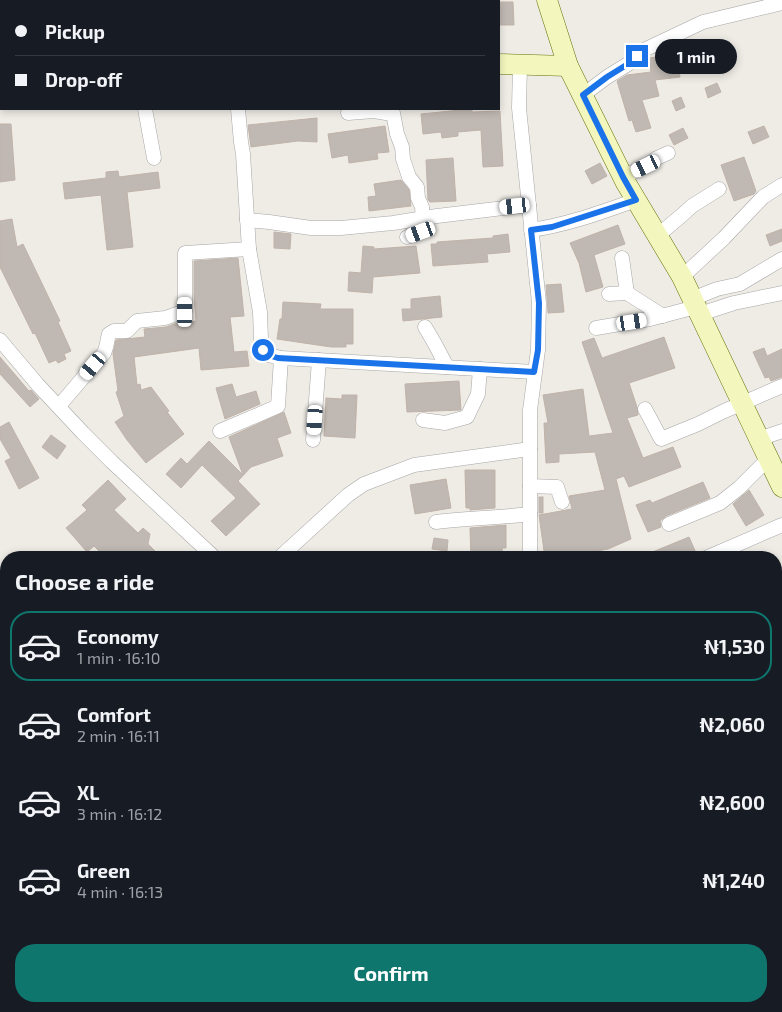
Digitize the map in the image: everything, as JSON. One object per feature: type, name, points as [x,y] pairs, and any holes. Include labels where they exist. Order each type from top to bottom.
[{"type":"main road","points":[[547,0],[568,66],[623,177],[682,277],[782,486]]},
{"type":"main road","points":[[500,64],[568,66]]},
{"type":"street","points":[[583,95],[628,64],[646,48],[703,22],[782,4]]},
{"type":"street","points":[[520,65],[518,108],[539,303],[538,350],[530,410],[530,551]]},
{"type":"street","points":[[145,110],[154,158]]},
{"type":"street","points":[[238,110],[249,249],[260,312],[261,339],[263,350],[268,355],[281,358],[534,372]]},
{"type":"street","points":[[348,114],[374,111],[393,113],[396,134],[402,147],[403,159],[409,177],[417,187],[418,198],[422,207],[421,232],[406,237]]},
{"type":"street","points":[[623,177],[668,153]]},
{"type":"street","points":[[682,277],[724,238],[763,197],[782,185]]},
{"type":"street","points":[[657,236],[692,206],[719,190]]},
{"type":"street","points":[[531,230],[552,227],[636,200]]},
{"type":"street","points":[[248,220],[312,228],[341,228],[529,205]]},
{"type":"street","points":[[59,406],[104,353],[109,334],[114,331],[126,331],[137,321],[165,318],[185,312],[185,254],[249,249]]},
{"type":"street","points":[[622,258],[627,293]]},
{"type":"street","points":[[696,307],[717,289],[740,284],[782,259]]},
{"type":"street","points":[[609,294],[627,293],[663,316]]},
{"type":"street","points":[[596,328],[650,319],[696,307],[734,303],[782,293]]},
{"type":"street","points":[[425,327],[447,367]]},
{"type":"street","points":[[0,340],[38,385],[112,462],[207,551]]},
{"type":"street","points":[[220,431],[278,406],[281,358]]},
{"type":"street","points":[[313,440],[319,360]]},
{"type":"street","points":[[423,420],[445,423],[467,417],[478,394],[480,369]]},
{"type":"street","points":[[645,409],[661,439],[782,386]]},
{"type":"street","points":[[759,439],[782,431]]},
{"type":"street","points":[[286,551],[364,484],[414,465],[530,449]]},
{"type":"street","points":[[669,524],[720,503],[768,459]]},
{"type":"street","points":[[530,486],[557,487],[562,502]]},
{"type":"street","points":[[436,522],[469,518],[505,518],[530,514]]},
{"type":"street","points":[[723,551],[782,525]]},
{"type":"building","points":[[500,2],[513,2],[514,25],[500,25]]},
{"type":"building","points":[[677,55],[680,77],[655,80],[659,96],[642,100],[651,128],[636,132],[632,120],[629,121],[617,81],[627,75],[651,72],[649,58]]},
{"type":"building","points":[[717,83],[721,92],[708,98],[705,88]]},
{"type":"building","points":[[681,97],[685,107],[676,111],[672,101]]},
{"type":"building","points":[[462,110],[472,110],[472,112],[500,111],[503,166],[483,167],[481,130],[458,132],[458,136],[442,138],[441,132],[423,134],[421,114]]},
{"type":"building","points":[[317,118],[317,142],[298,141],[251,147],[248,125]]},
{"type":"building","points":[[0,124],[11,124],[15,180],[0,182]]},
{"type":"building","points":[[385,126],[389,152],[377,153],[378,159],[349,163],[348,155],[332,158],[328,134]]},
{"type":"building","points":[[764,126],[769,137],[753,144],[748,132]]},
{"type":"building","points":[[683,128],[688,138],[674,145],[669,135]]},
{"type":"building","points":[[744,157],[756,191],[754,194],[734,201],[721,165]]},
{"type":"building","points":[[453,158],[456,201],[430,202],[428,200],[426,160]]},
{"type":"building","points":[[600,163],[607,176],[592,184],[585,171]]},
{"type":"building","points":[[118,171],[119,177],[158,172],[160,188],[127,192],[133,247],[107,250],[101,195],[65,199],[63,183],[106,178],[106,172]]},
{"type":"building","points":[[401,180],[409,190],[411,206],[369,211],[368,197],[376,196],[374,184]]},
{"type":"building","points":[[12,219],[17,247],[23,244],[60,321],[58,322],[71,351],[64,354],[66,359],[58,363],[56,360],[49,363],[0,267],[0,221]]},
{"type":"building","points":[[618,225],[625,244],[594,255],[603,287],[586,292],[579,263],[570,243]]},
{"type":"building","points":[[782,229],[782,241],[770,246],[766,235]]},
{"type":"building","points":[[274,232],[291,234],[290,249],[274,248]]},
{"type":"building","points":[[508,234],[510,252],[487,254],[488,262],[433,266],[431,244],[493,238],[493,236]]},
{"type":"building","points":[[363,246],[374,247],[374,249],[416,246],[420,273],[373,277],[372,293],[348,291],[349,272],[361,273]]},
{"type":"building","points":[[238,258],[244,316],[230,317],[234,352],[247,351],[249,366],[201,370],[199,348],[134,357],[137,385],[140,384],[141,390],[151,387],[184,434],[146,463],[115,422],[124,416],[116,392],[118,391],[113,354],[116,340],[145,337],[144,329],[196,321],[194,261]]},
{"type":"building","points":[[561,284],[564,312],[548,313],[546,285]]},
{"type":"building","points":[[440,296],[442,317],[403,321],[402,309],[411,309],[411,299]]},
{"type":"building","points":[[283,302],[321,304],[320,309],[353,309],[353,344],[346,344],[346,347],[331,347],[277,339],[280,319],[282,319]]},
{"type":"building","points":[[664,337],[675,368],[629,383],[638,415],[627,418],[643,458],[673,447],[681,467],[629,487],[624,476],[616,479],[631,539],[608,549],[597,551],[544,551],[539,515],[572,509],[569,496],[605,490],[595,452],[559,454],[559,462],[546,463],[544,423],[548,423],[543,395],[583,389],[589,436],[613,433],[582,342],[594,338],[602,358]]},
{"type":"building","points":[[764,348],[767,356],[782,349],[782,377],[771,381],[769,377],[765,378],[753,352]]},
{"type":"building","points":[[0,357],[29,391],[31,390],[39,399],[30,407],[0,374]]},
{"type":"building","points":[[459,381],[461,410],[407,412],[405,384]]},
{"type":"building","points":[[232,384],[236,397],[256,391],[260,404],[225,419],[216,388]]},
{"type":"building","points":[[342,395],[357,395],[355,438],[324,436],[326,398],[342,399]]},
{"type":"building","points":[[284,412],[291,433],[277,438],[283,456],[251,467],[238,481],[260,504],[226,536],[211,521],[236,498],[202,465],[181,488],[166,474],[181,458],[187,464],[209,441],[243,475],[229,437]]},
{"type":"building","points":[[9,422],[39,478],[19,489],[5,461],[11,458],[0,439],[0,427]]},
{"type":"building","points":[[51,435],[66,446],[57,459],[42,447]]},
{"type":"building","points":[[465,470],[495,470],[495,508],[470,510],[470,508],[466,508]]},
{"type":"building","points":[[446,479],[451,508],[415,514],[410,485]]},
{"type":"building","points":[[108,480],[126,499],[114,510],[138,533],[143,528],[150,534],[148,544],[155,551],[99,551],[94,546],[86,551],[66,528],[87,510],[82,505]]},
{"type":"building","points":[[703,482],[710,498],[666,516],[660,521],[661,527],[648,532],[636,505],[650,500],[652,503]]},
{"type":"building","points":[[749,490],[764,515],[746,526],[733,504]]},
{"type":"building","points":[[539,497],[543,497],[543,513],[539,513]]},
{"type":"building","points":[[506,525],[506,548],[502,548],[502,551],[471,551],[470,528]]},
{"type":"building","points":[[689,537],[695,551],[655,551]]},
{"type":"building","points":[[434,538],[448,540],[447,551],[432,549]]},
{"type":"route","points":[[263,350],[268,355],[278,358],[534,372],[538,350],[539,303],[531,230],[552,227],[636,200],[583,95],[637,56]]}]
